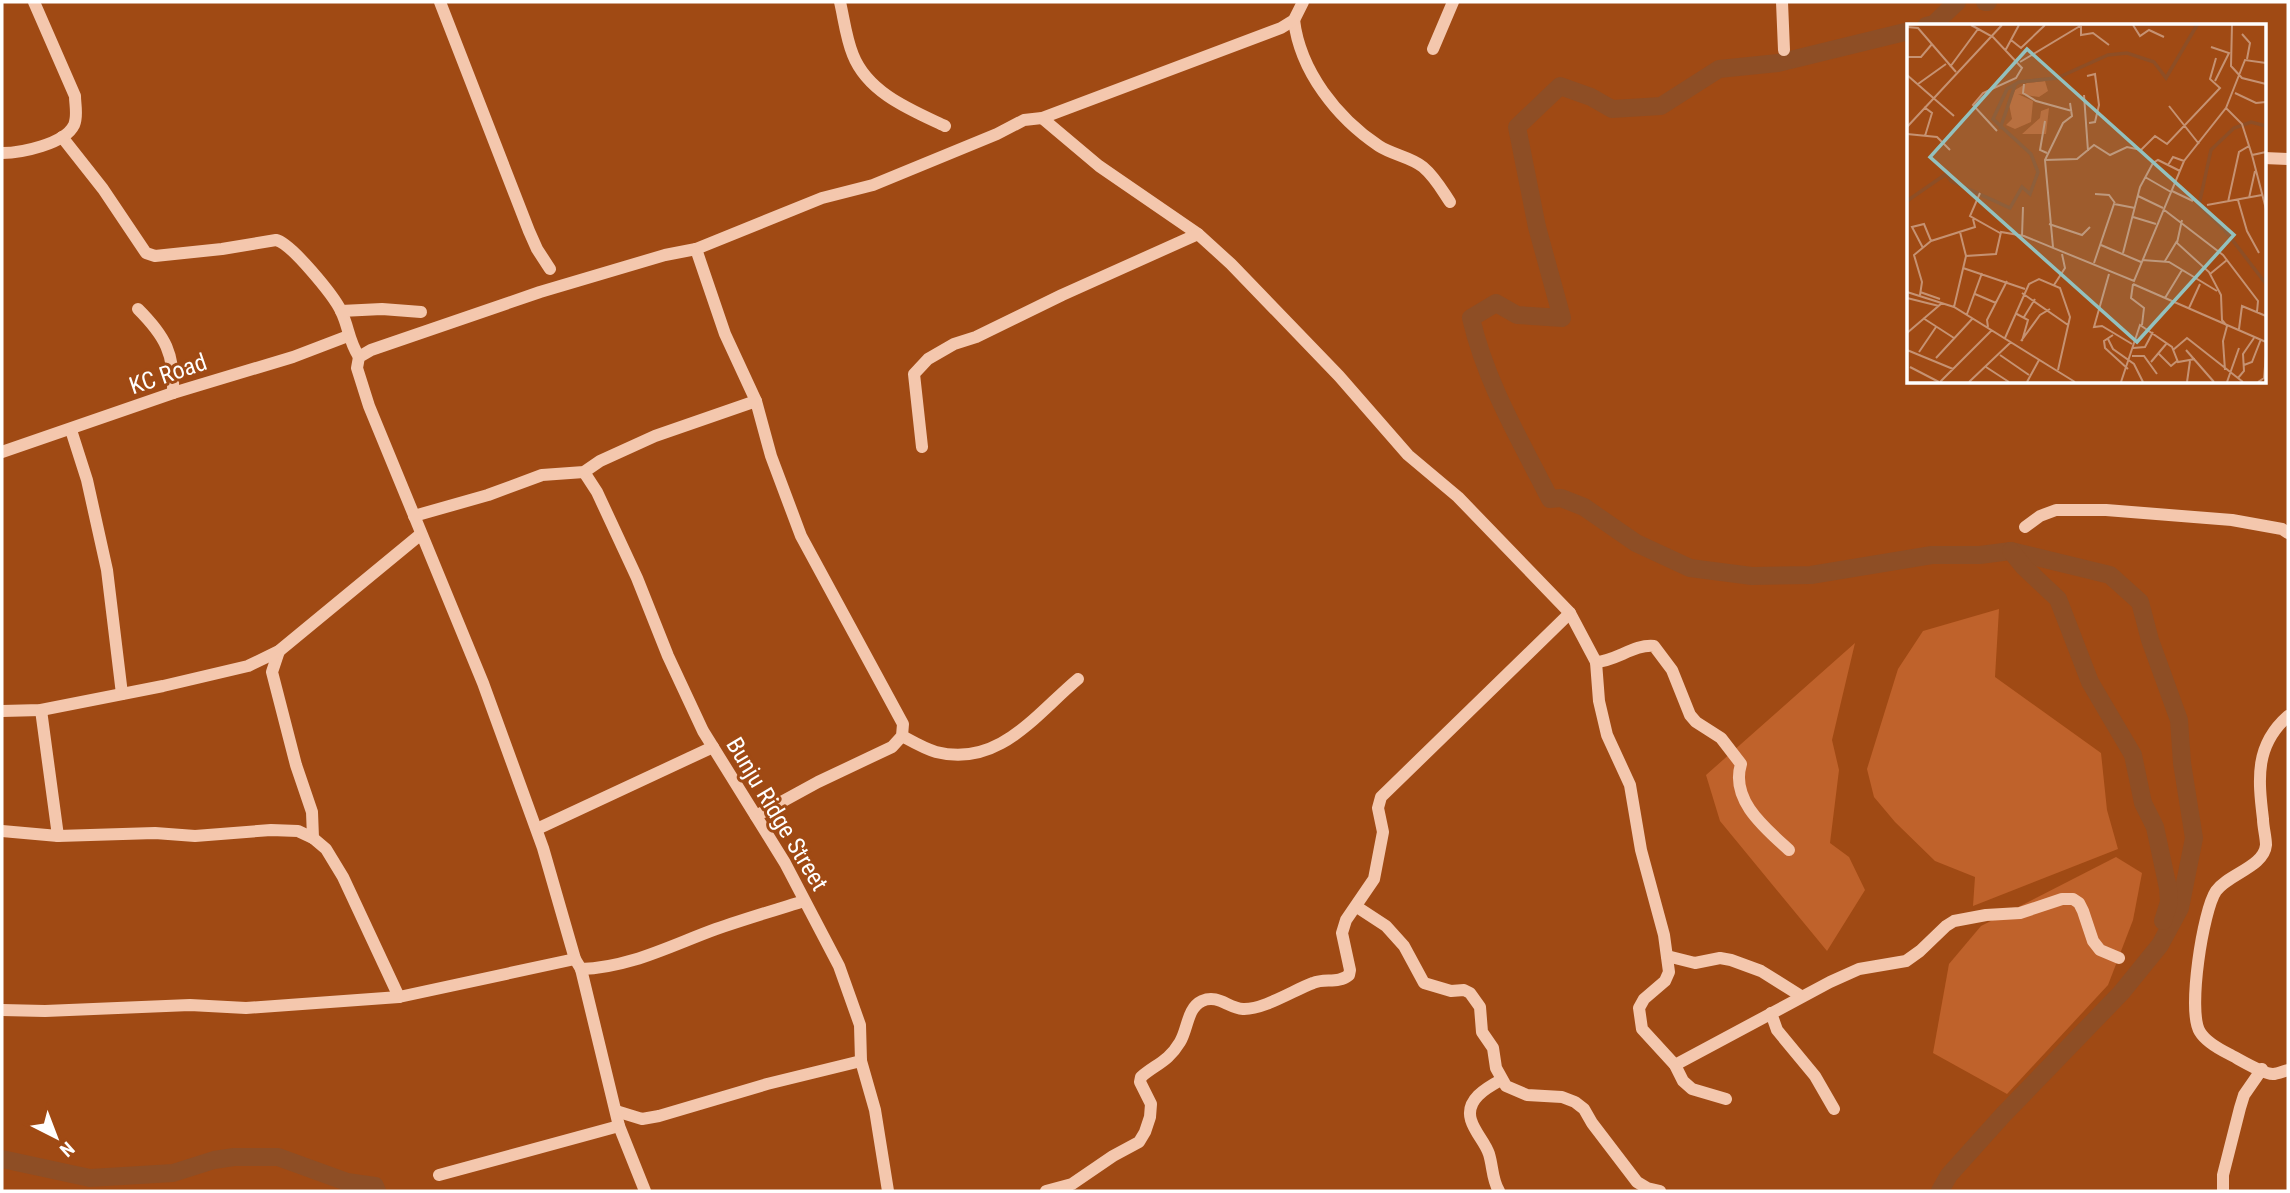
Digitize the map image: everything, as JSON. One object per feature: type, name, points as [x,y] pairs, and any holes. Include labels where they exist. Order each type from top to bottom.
[{"type":"street","points":[[2,153],[17,153],[62,137],[74,125],[75,96],[34,2]]},
{"type":"street","points":[[440,2],[529,231],[550,269]]},
{"type":"street","points":[[840,2],[854,57],[867,77],[907,109],[945,126]]},
{"type":"street","points":[[359,357],[371,350],[540,292],[665,255],[696,249],[822,198],[873,185],[1024,120],[1042,118],[1281,28],[1294,20],[1303,2]]},
{"type":"street","points":[[1433,49],[1452,2]]},
{"type":"street","points":[[1782,2],[1784,50]]},
{"type":"street","points":[[1294,20],[1296,36],[1310,70],[1342,116],[1382,148],[1423,167],[1450,202]]},
{"type":"street","points":[[1042,118],[1099,166],[1198,234],[1320,356],[1408,455],[1458,497],[1570,613],[1596,662],[1599,701],[1607,735],[1630,785],[1641,850],[1664,935],[1669,972],[1665,981],[1644,999],[1639,1008],[1642,1029],[1675,1065],[1683,1081],[1692,1089],[1726,1099]]},
{"type":"street","points":[[62,137],[103,189],[146,253],[155,256],[276,240],[283,242],[341,311],[348,336],[359,357],[357,368],[369,406],[483,683],[537,829],[578,964],[619,1126],[645,1191]]},
{"type":"street","points":[[2266,158],[2288,159]]},
{"type":"street","points":[[922,447],[914,374],[929,359],[954,344],[976,337],[1198,234]]},
{"type":"street","points":[[696,249],[725,334],[756,401],[771,456],[801,536],[903,724],[902,737],[892,747],[818,782],[756,816]]},
{"type":"street","points":[[138,309],[158,329],[167,346],[173,361],[173,393]]},
{"type":"street","points":[[341,311],[382,309],[421,312]]},
{"type":"street","name":"KC Road","points":[[2,453],[173,393],[293,357],[348,336]]},
{"type":"street","points":[[414,516],[488,495],[542,475],[584,471],[656,436],[756,401]]},
{"type":"street","points":[[71,430],[87,480],[107,570],[122,694]]},
{"type":"street","name":"Bunju Ridge Street","points":[[584,471],[597,492],[637,578],[685,694],[713,747],[794,878],[839,966],[860,1025],[861,1060],[876,1110],[888,1191]]},
{"type":"street","points":[[2025,527],[2040,516],[2056,510],[2106,510],[2232,520],[2282,529],[2288,533]]},
{"type":"street","points":[[2,711],[41,710],[248,666],[279,651],[421,534]]},
{"type":"street","points":[[1046,1191],[1072,1184],[1139,1142],[1150,1117],[1151,1104],[1140,1077],[1163,1063],[1172,1053],[1186,1029],[1191,1011],[1198,1004],[1206,999],[1213,999],[1243,1009],[1259,1006],[1319,980],[1339,981],[1349,975],[1342,933],[1346,920],[1374,879],[1383,832],[1378,808],[1381,797],[1570,613]]},
{"type":"street","points":[[1596,662],[1646,646],[1654,646],[1672,670],[1690,715],[1721,738],[1741,764],[1737,782],[1741,795],[1751,810],[1789,850]]},
{"type":"street","points":[[279,651],[272,671],[296,765],[312,812],[313,838]]},
{"type":"street","points":[[902,737],[935,752],[967,754],[1004,744],[1078,679]]},
{"type":"street","points":[[41,710],[58,836]]},
{"type":"street","points":[[2288,716],[2272,733],[2262,755],[2258,782],[2266,848],[2258,861],[2231,877],[2216,891],[2200,951],[2194,1002],[2196,1023],[2201,1034],[2219,1049],[2272,1074],[2288,1070]]},
{"type":"street","points":[[537,829],[713,747]]},
{"type":"street","points":[[2,831],[58,836],[298,831],[313,838],[326,849],[343,877],[399,997]]},
{"type":"street","points":[[1675,1065],[1801,996],[1859,969],[1906,961],[1954,921],[1986,915],[2020,914],[2062,899],[2073,899],[2079,903],[2093,941],[2100,950],[2119,958]]},
{"type":"street","points":[[2,1010],[190,1005],[246,1008],[399,997],[578,964],[615,966],[762,913],[804,901]]},
{"type":"street","points":[[1357,907],[1386,926],[1404,946],[1424,983],[1470,993],[1480,1007],[1482,1032],[1493,1048],[1501,1080],[1513,1090],[1527,1095],[1562,1097],[1575,1102],[1584,1109],[1592,1124],[1637,1182],[1660,1191]]},
{"type":"street","points":[[1667,956],[1695,963],[1720,958],[1731,960],[1761,971],[1801,996]]},
{"type":"street","points":[[1771,1013],[1777,1030],[1815,1076],[1834,1109]]},
{"type":"street","points":[[616,1111],[642,1119],[659,1116],[861,1060]]},
{"type":"street","points":[[2223,1191],[2223,1175],[2240,1108],[2262,1069]]},
{"type":"street","points":[[1499,1191],[1495,1185],[1488,1152],[1471,1120],[1471,1109],[1483,1090],[1501,1080]]},
{"type":"street","points":[[439,1175],[619,1126]]},
{"type":"shaded area","points":[[1999,609],[1995,677],[2101,753],[2107,810],[2118,849],[1973,906],[1975,877],[1935,861],[1895,822],[1874,797],[1867,769],[1898,669],[1923,631]]},
{"type":"shaded area","points":[[1855,643],[1832,740],[1839,770],[1830,843],[1849,857],[1865,890],[1827,951],[1720,821],[1706,775]]},
{"type":"shaded area","points":[[2116,857],[2142,873],[2133,920],[2108,985],[2007,1094],[1933,1053],[1949,964],[1981,926]]},
{"type":"waterway","points":[[1934,24],[1957,2]]},
{"type":"waterway","points":[[1907,31],[1778,63],[1719,69],[1661,106],[1612,109],[1591,97],[1560,86],[1517,127],[1537,227],[1562,318],[1517,315],[1496,303],[1471,318],[1477,342],[1495,388],[1550,499],[1561,498],[1584,507],[1636,543],[1690,568],[1752,576],[1811,575],[1932,555],[1980,555],[2011,551],[2110,575],[2140,602],[2150,640],[2179,720],[2182,763],[2194,838],[2180,908],[2160,945],[2121,993],[2003,1115],[1949,1175],[1940,1191]]},
{"type":"waterway","points":[[2011,551],[2058,599],[2090,682],[2133,755],[2143,803],[2155,827],[2168,888],[2169,902],[2163,921]]},
{"type":"waterway","points":[[2,1159],[90,1178],[173,1173],[214,1160],[234,1157],[278,1157],[347,1182],[375,1186],[377,1191]]}]
